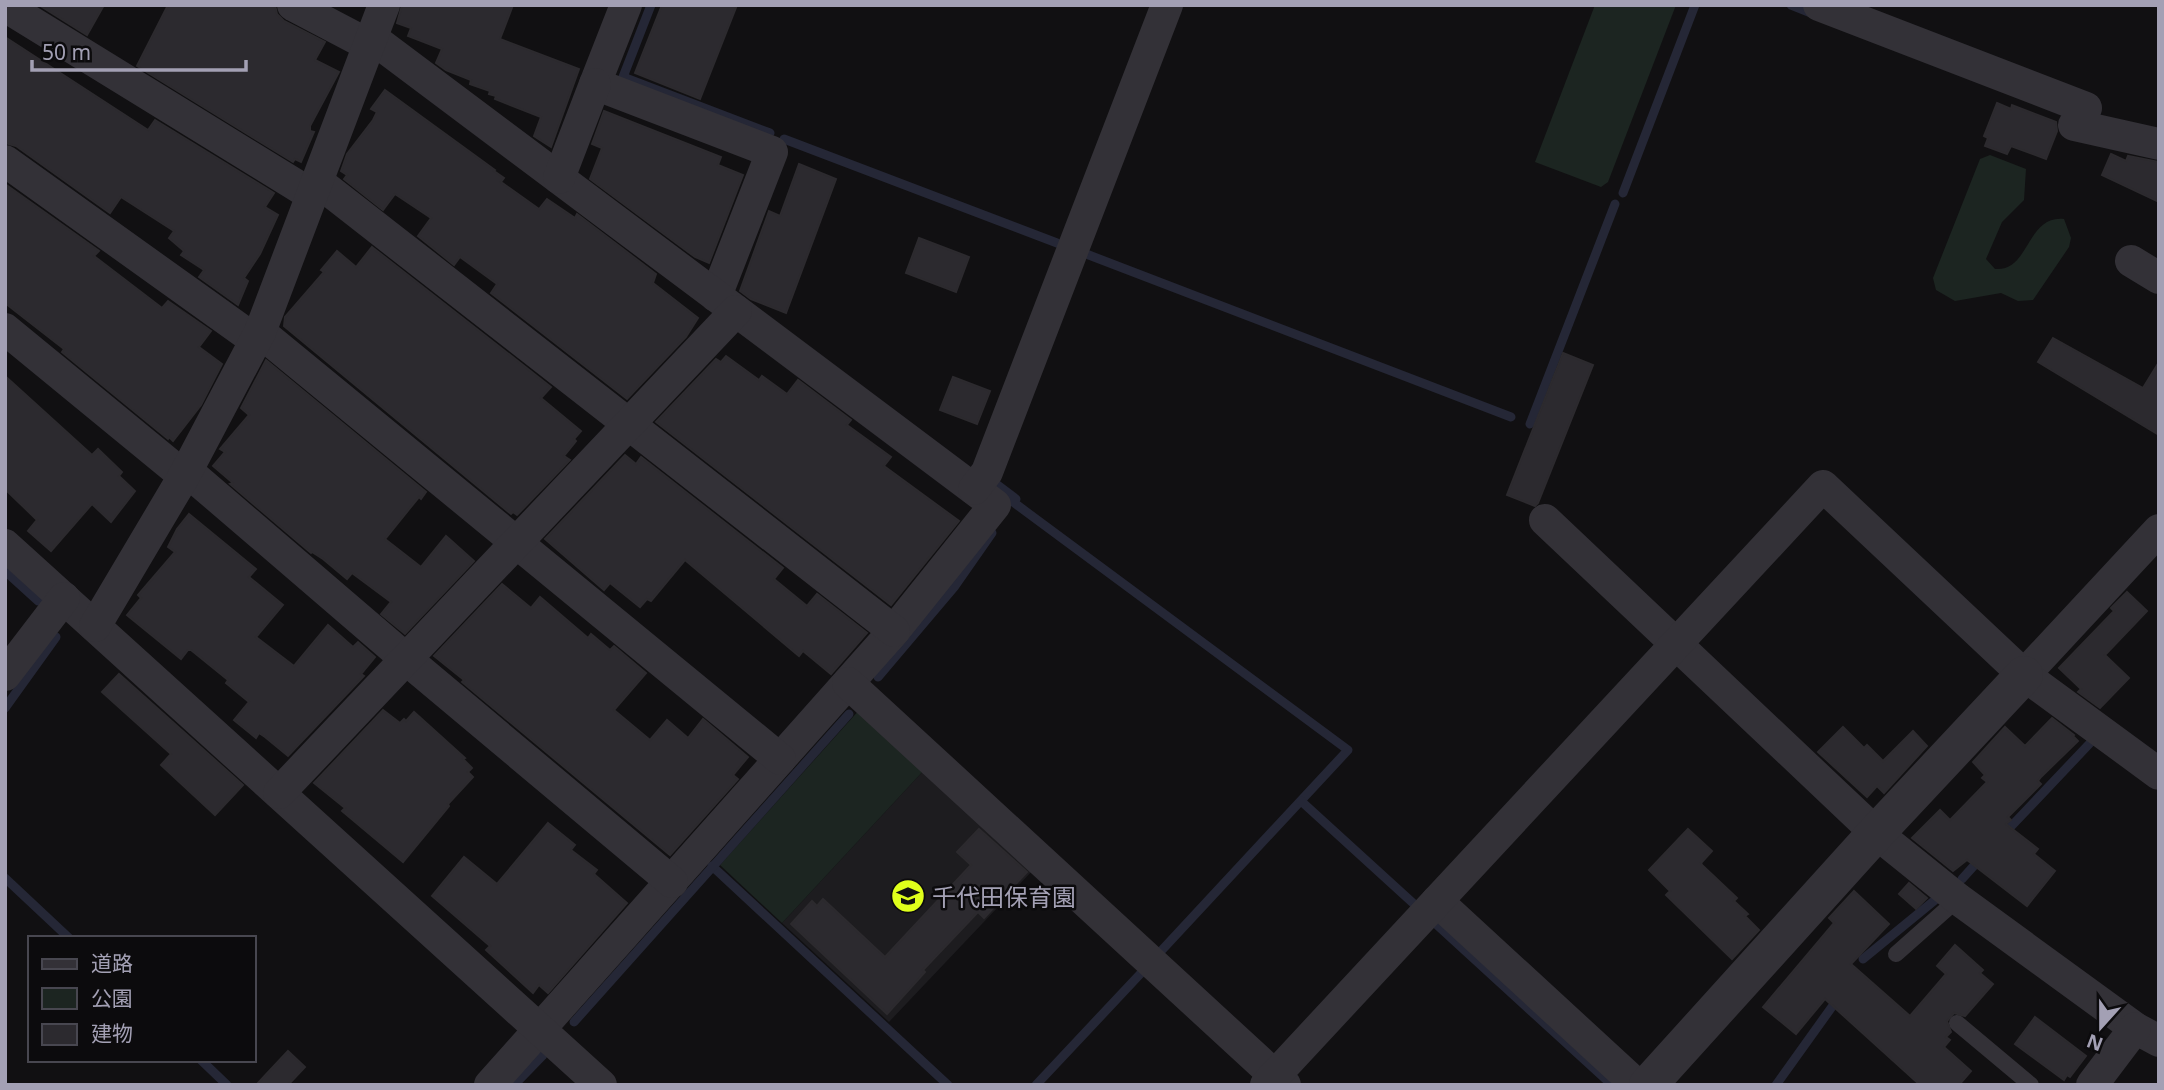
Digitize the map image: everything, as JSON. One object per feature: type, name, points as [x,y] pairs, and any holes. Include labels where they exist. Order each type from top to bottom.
[{"type":"street","points":[[293,5],[370,42],[559,178],[995,505],[894,631],[490,1085]]},
{"type":"street","points":[[95,626],[186,474],[258,336],[384,5]]},
{"type":"street","points":[[559,178],[626,5]]},
{"type":"street","points":[[974,489],[987,472],[1167,5]]},
{"type":"street","points":[[1819,5],[2086,107],[2074,125],[2159,144]]},
{"type":"street","points":[[5,6],[314,188],[629,424],[894,631]]},
{"type":"street","points":[[279,793],[629,424],[726,304],[772,152],[595,84]]},
{"type":"street","points":[[5,161],[258,336],[517,542],[780,759]]},
{"type":"street","points":[[2131,261],[2159,278]]},
{"type":"street","points":[[5,329],[186,474],[672,882]]},
{"type":"street","points":[[848,683],[1275,1082],[1437,901],[1823,486],[2024,675],[2159,774]]},
{"type":"street","points":[[1545,520],[1876,833],[1958,899],[2147,1035],[2092,1085]]},
{"type":"street","points":[[1648,1085],[1876,833],[2159,530]]},
{"type":"street","points":[[5,545],[601,1085]]},
{"type":"street","points":[[5,675],[64,598]]},
{"type":"street","points":[[1437,901],[1637,1085]]},
{"type":"lane","points":[[1896,954],[1958,899]]},
{"type":"lane","points":[[1957,1023],[2031,1085]]},
{"type":"shaded area","name":"千代田保育園","points":[[926,768],[1034,869],[889,1022],[782,923]]},
{"type":"green space","points":[[1595,5],[1676,5],[1608,182],[1601,187],[1535,162]]},
{"type":"green space","points":[[1990,155],[2026,169],[2024,200],[2002,222],[1986,259],[1995,269],[2006,268],[2015,262],[2042,226],[2052,220],[2064,219],[2071,238],[2069,247],[2033,300],[2018,301],[2001,293],[1955,301],[1936,290],[1933,278],[1980,159]]},
{"type":"green space","points":[[861,708],[926,768],[782,923],[720,865]]},
{"type":"building","points":[[39,5],[104,5],[87,35]]},
{"type":"building","points":[[168,5],[275,5],[277,14],[284,21],[325,42],[315,60],[339,72],[310,126],[310,131],[314,132],[301,162],[295,159],[293,162],[137,66]]},
{"type":"building","points":[[402,5],[513,5],[500,39],[579,69],[551,147],[534,136],[541,117],[495,99],[496,96],[489,94],[490,91],[470,84],[471,80],[436,63],[442,49],[408,36],[411,28],[397,23]]},
{"type":"building","points":[[662,5],[737,5],[700,99],[635,73]]},
{"type":"building","points":[[5,37],[148,130],[155,120],[274,193],[265,207],[278,215],[260,254],[244,278],[248,281],[238,305],[199,277],[204,270],[181,255],[184,251],[169,238],[174,231],[121,197],[110,213],[16,146],[5,143]]},
{"type":"building","points":[[385,90],[495,170],[504,178],[501,182],[539,209],[547,199],[575,218],[577,214],[656,274],[653,283],[698,318],[686,337],[627,399],[491,293],[497,284],[460,257],[454,265],[418,236],[431,218],[395,194],[383,210],[344,179],[347,175],[341,171],[347,154],[373,120],[377,112],[371,109]]},
{"type":"building","points":[[1997,103],[2011,109],[2012,105],[2056,122],[2057,131],[2046,159],[2011,146],[2007,154],[1985,146],[1988,138],[1984,136]]},
{"type":"building","points":[[604,111],[721,157],[718,165],[743,175],[709,263],[695,257],[590,179],[602,148],[592,144]]},
{"type":"building","points":[[2111,154],[2126,161],[2128,156],[2159,162],[2159,202],[2102,175]]},
{"type":"building","points":[[799,164],[836,179],[786,313],[751,299],[740,291],[769,211],[780,216]]},
{"type":"building","points":[[5,184],[99,251],[94,256],[162,308],[168,301],[211,331],[199,347],[222,364],[201,405],[173,441],[5,303]]},
{"type":"building","points":[[919,238],[969,257],[956,292],[906,273]]},
{"type":"building","points":[[372,247],[551,387],[541,398],[581,431],[564,456],[570,460],[517,515],[513,512],[511,514],[284,326],[285,317],[324,272],[321,270],[337,251],[356,267]]},
{"type":"building","points":[[2053,338],[2143,388],[2159,362],[2159,435],[2038,362]]},
{"type":"building","points":[[1563,353],[1593,365],[1535,506],[1507,495]]},
{"type":"building","points":[[726,356],[759,380],[762,376],[787,394],[798,380],[851,420],[847,425],[891,457],[884,466],[959,521],[891,605],[656,422],[716,359],[721,362]]},
{"type":"building","points":[[266,360],[426,492],[385,539],[421,567],[446,536],[474,561],[405,634],[381,614],[391,602],[352,573],[347,579],[323,559],[311,553],[230,484],[233,483],[213,466],[225,452],[220,449],[249,415],[241,408]]},
{"type":"building","points":[[5,376],[92,455],[98,449],[122,472],[119,476],[135,491],[111,522],[92,504],[51,551],[28,531],[37,520],[5,489]]},
{"type":"building","points":[[953,377],[990,391],[977,424],[940,410]]},
{"type":"building","points":[[625,455],[636,464],[641,457],[783,568],[774,579],[807,606],[817,594],[867,633],[831,674],[803,651],[799,656],[685,560],[651,601],[647,599],[640,607],[610,583],[604,590],[545,539]]},
{"type":"building","points":[[189,514],[256,569],[249,577],[283,605],[256,637],[294,666],[328,625],[353,647],[358,642],[375,657],[361,674],[364,676],[288,756],[259,733],[256,738],[234,720],[249,702],[226,683],[228,680],[191,650],[181,659],[127,615],[141,598],[138,595],[175,552],[168,547]]},
{"type":"building","points":[[502,584],[531,608],[540,597],[588,638],[591,634],[610,650],[614,646],[646,673],[614,710],[650,740],[667,720],[688,738],[703,719],[748,757],[733,775],[738,779],[670,855],[434,656]]},
{"type":"building","points":[[2127,592],[2147,611],[2105,655],[2129,678],[2100,708],[2078,692],[2081,689],[2059,668],[2114,611],[2111,608]]},
{"type":"building","points":[[119,674],[243,785],[215,815],[161,765],[171,754],[102,692]]},
{"type":"building","points":[[383,710],[400,723],[404,719],[406,721],[414,712],[465,758],[463,759],[472,768],[468,772],[473,777],[448,804],[403,862],[342,811],[345,808],[314,783]]},
{"type":"building","points":[[2052,718],[2078,741],[2041,777],[2038,781],[2041,784],[2008,817],[2011,820],[2006,824],[2038,849],[2034,854],[2055,871],[2027,906],[1967,860],[1953,871],[1912,838],[1940,810],[1950,820],[1987,782],[1982,778],[1985,775],[1973,762],[2005,727],[2025,746]]},
{"type":"building","points":[[1843,727],[1864,748],[1867,745],[1883,761],[1913,731],[1927,746],[1884,793],[1877,786],[1867,797],[1818,752]]},
{"type":"building","points":[[548,823],[575,845],[571,850],[597,870],[594,874],[627,903],[548,993],[539,985],[533,993],[486,950],[490,946],[432,896],[464,857],[497,884]]},
{"type":"building","points":[[979,829],[1027,872],[984,918],[978,912],[923,970],[925,972],[887,1014],[791,924],[812,901],[817,906],[823,899],[885,957],[971,865],[957,852]]},
{"type":"building","points":[[1688,829],[1712,851],[1702,865],[1737,898],[1734,901],[1748,914],[1745,916],[1759,930],[1732,959],[1666,895],[1670,891],[1649,870]]},
{"type":"building","points":[[1909,883],[1927,898],[1916,909],[1899,894]]},
{"type":"building","points":[[1854,891],[1889,924],[1851,964],[1910,1016],[1946,974],[1937,966],[1955,945],[1983,970],[1980,973],[1993,984],[1965,1016],[1954,1013],[1947,1021],[1951,1032],[1946,1037],[1950,1040],[1944,1047],[1971,1071],[1959,1085],[1920,1085],[1825,999],[1796,1034],[1763,1007],[1834,923],[1829,918]]},
{"type":"building","points":[[2035,1017],[2086,1056],[2070,1077],[2067,1075],[2064,1080],[2015,1044]]},
{"type":"building","points":[[288,1051],[305,1067],[288,1085],[256,1085]]},
{"type":"waterway","points":[[651,5],[623,77],[770,133]]},
{"type":"waterway","points":[[1623,193],[1695,5]]},
{"type":"waterway","points":[[1791,5],[1816,15]]},
{"type":"waterway","points":[[784,139],[1057,243]]},
{"type":"waterway","points":[[1530,424],[1615,204]]},
{"type":"waterway","points":[[1081,252],[1511,417]]},
{"type":"waterway","points":[[992,479],[1016,499],[1013,502],[1348,750],[1162,950]]},
{"type":"waterway","points":[[878,677],[955,586],[992,533]]},
{"type":"waterway","points":[[5,571],[38,601]]},
{"type":"waterway","points":[[5,708],[56,637]]},
{"type":"waterway","points":[[574,1022],[849,714]]},
{"type":"waterway","points":[[2002,836],[2092,741]]},
{"type":"waterway","points":[[1301,801],[1414,904]]},
{"type":"waterway","points":[[1962,879],[1980,859]]},
{"type":"waterway","points":[[712,866],[948,1085]]},
{"type":"waterway","points":[[5,878],[67,936]]},
{"type":"waterway","points":[[1863,959],[1935,900]]},
{"type":"waterway","points":[[1437,925],[1612,1085]]},
{"type":"waterway","points":[[1036,1085],[1143,971]]},
{"type":"waterway","points":[[1776,1085],[1839,997]]},
{"type":"waterway","points":[[514,1085],[543,1055]]},
{"type":"waterway","points":[[203,1062],[227,1085]]},
{"type":"place","name":"千代田保育園","points":[[908,896]]}]
